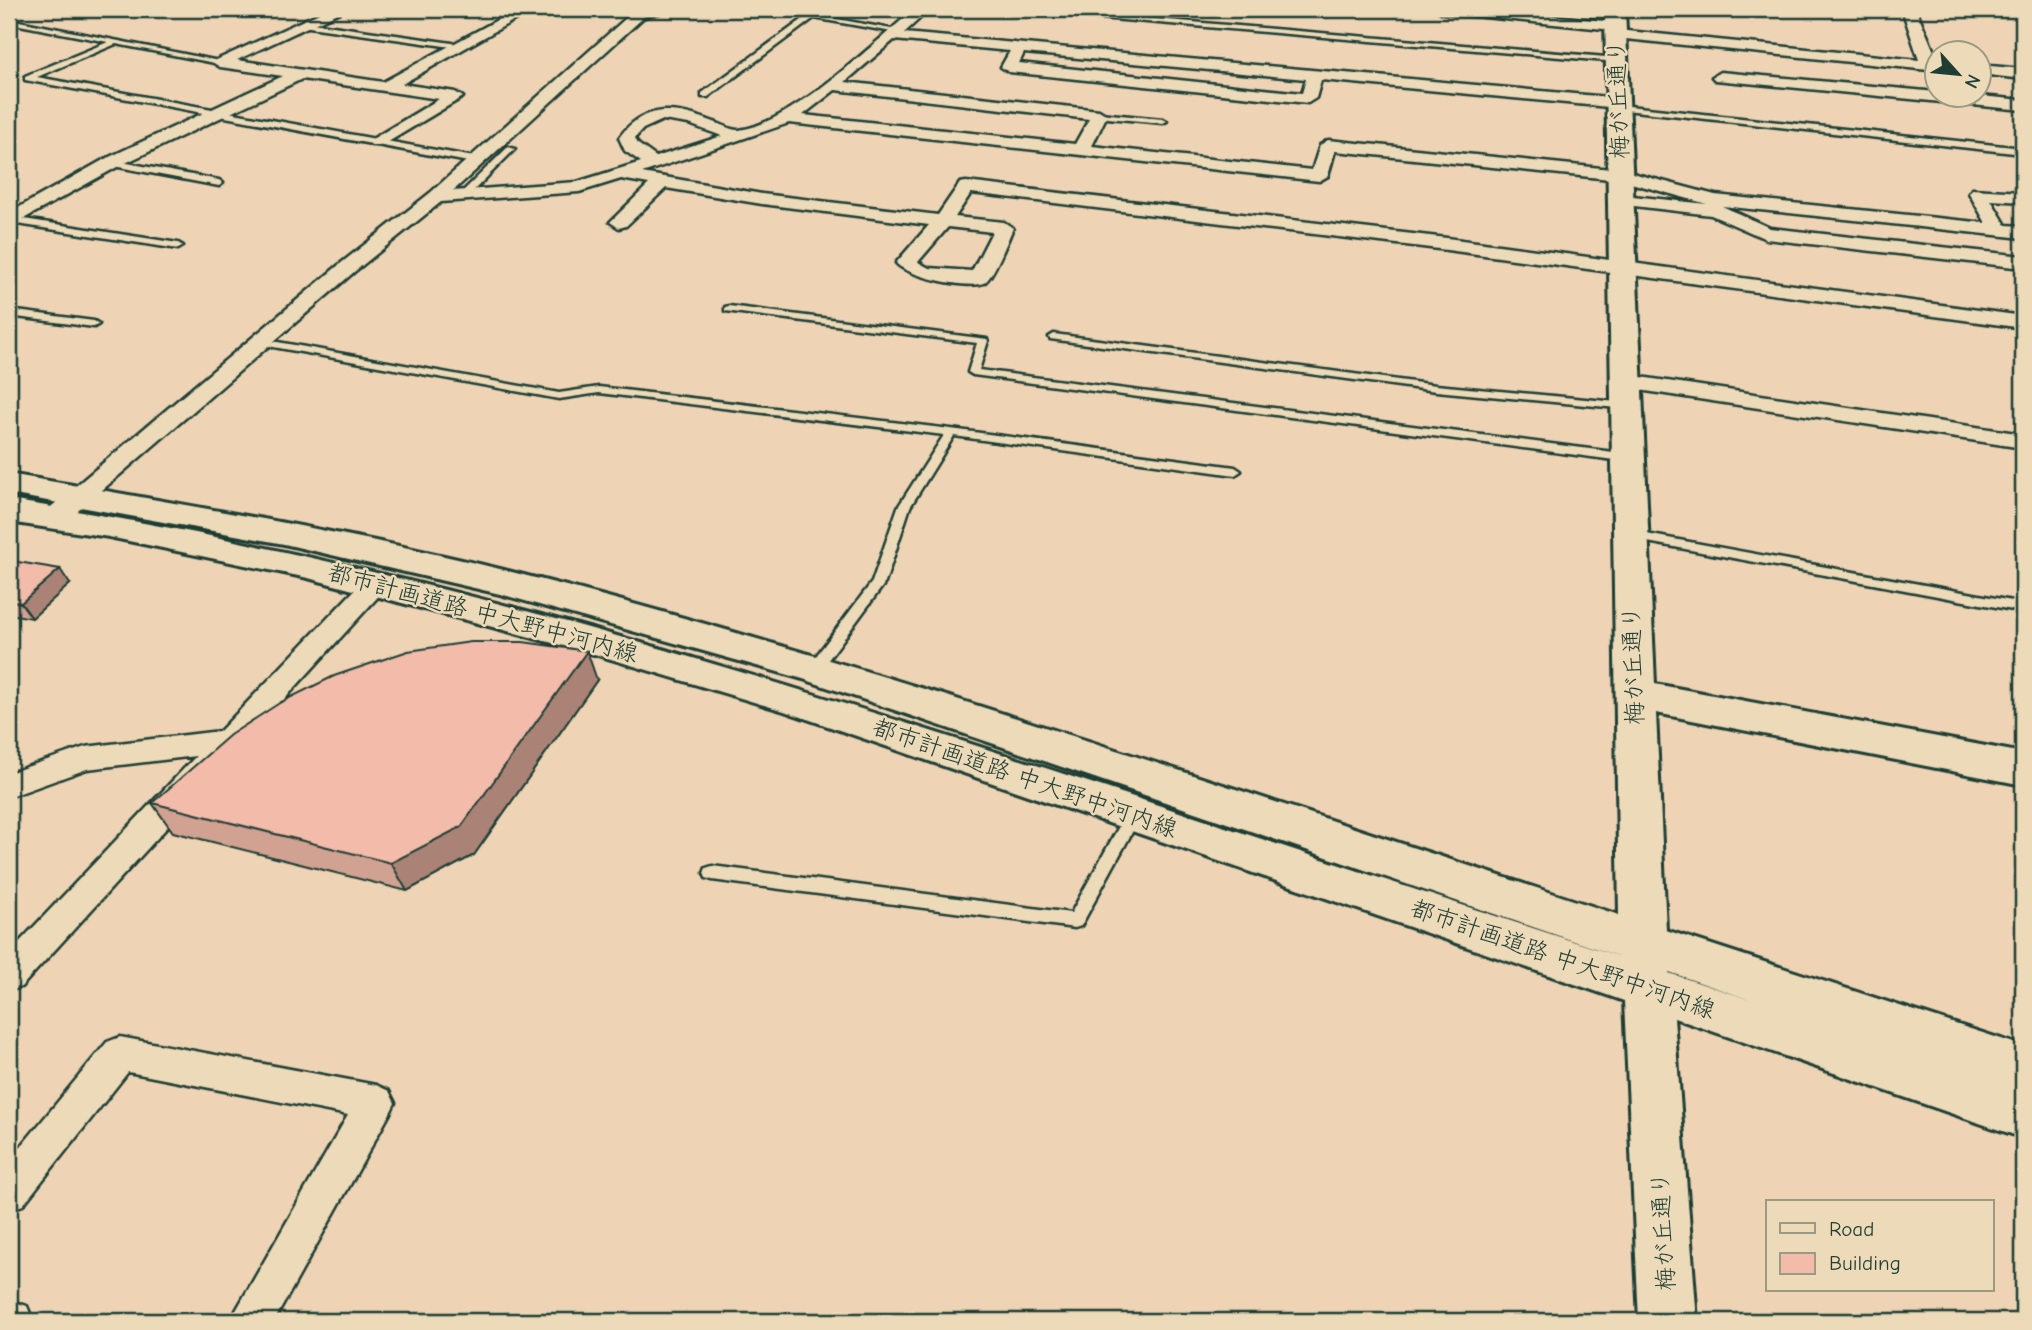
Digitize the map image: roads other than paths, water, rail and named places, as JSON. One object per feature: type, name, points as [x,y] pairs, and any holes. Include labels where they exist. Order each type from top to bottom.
[{"type":"street","points":[[220,62],[339,9]]},
{"type":"street","points":[[387,86],[525,10],[517,9]]},
{"type":"street","points":[[69,506],[436,197],[639,14],[667,9]]},
{"type":"street","points":[[620,222],[658,173],[737,137],[787,118],[834,85],[923,9]]},
{"type":"street","points":[[1443,9],[1616,32],[1924,65]]},
{"type":"street","points":[[1909,9],[1924,45]]},
{"type":"street","name":"梅が丘通り","points":[[1616,32],[1631,458],[1628,535],[1643,942],[1668,1321]]},
{"type":"street","points":[[896,33],[1619,105]]},
{"type":"street","points":[[1020,47],[1009,67],[1308,98],[1315,75]]},
{"type":"street","points":[[220,62],[455,97],[377,141]]},
{"type":"street","points":[[1912,64],[1924,91]]},
{"type":"street","points":[[1994,71],[2023,74]]},
{"type":"street","points":[[10,220],[111,163],[298,75]]},
{"type":"street","points":[[1720,77],[1924,96]]},
{"type":"street","points":[[834,85],[1099,115],[1081,150]]},
{"type":"street","points":[[930,134],[957,100]]},
{"type":"street","points":[[1994,102],[2023,105]]},
{"type":"street","points":[[658,173],[631,147],[626,138],[636,125],[651,116],[683,117],[737,137]]},
{"type":"street","points":[[787,118],[1319,176],[1328,145],[1714,200],[2023,232]]},
{"type":"street","points":[[436,197],[526,193],[579,187],[625,175],[658,173],[762,199],[943,221],[1004,228],[978,278],[924,273],[906,263],[943,221],[966,187],[1625,267],[2023,323]]},
{"type":"street","points":[[1622,187],[1715,210],[1766,233],[2023,262]]},
{"type":"street","points":[[2000,230],[1978,192],[2023,197]]},
{"type":"street","points":[[745,221],[762,199]]},
{"type":"street","points":[[1628,394],[2023,441]]},
{"type":"street","name":"都市計画道路 中大野中河内線","points":[[9,484],[69,506],[377,582],[612,645],[798,701],[2023,1114]]},
{"type":"street","name":"都市計画道路 中大野中河内線","points":[[9,511],[69,506],[284,533],[502,582],[814,668],[2023,1069]]},
{"type":"street","points":[[9,976],[377,582]]},
{"type":"street","points":[[1635,695],[2023,769]]},
{"type":"street","points":[[9,785],[85,758],[227,741]]},
{"type":"street","points":[[9,1191],[120,1054],[376,1103],[251,1321]]},
{"type":"lane","points":[[1016,9],[1616,32]]},
{"type":"lane","points":[[705,95],[813,16],[896,33]]},
{"type":"lane","points":[[9,21],[220,62]]},
{"type":"lane","points":[[305,24],[459,46]]},
{"type":"lane","points":[[113,43],[27,78],[474,160]]},
{"type":"lane","points":[[1619,105],[2023,151]]},
{"type":"lane","points":[[1099,115],[1163,121]]},
{"type":"lane","points":[[464,195],[511,149]]},
{"type":"lane","points":[[111,163],[219,183]]},
{"type":"lane","points":[[10,220],[86,232],[103,232],[178,246]]},
{"type":"lane","points":[[729,309],[983,341],[973,372],[1631,458]]},
{"type":"lane","points":[[9,313],[94,324]]},
{"type":"lane","points":[[1054,337],[1436,388],[1628,394]]},
{"type":"lane","points":[[261,342],[559,396],[599,390],[951,432],[1234,471]]},
{"type":"lane","points":[[814,668],[878,583],[904,507],[951,432]]},
{"type":"lane","points":[[1628,535],[2023,608]]},
{"type":"lane","points":[[712,873],[1075,921],[1134,814]]}]
